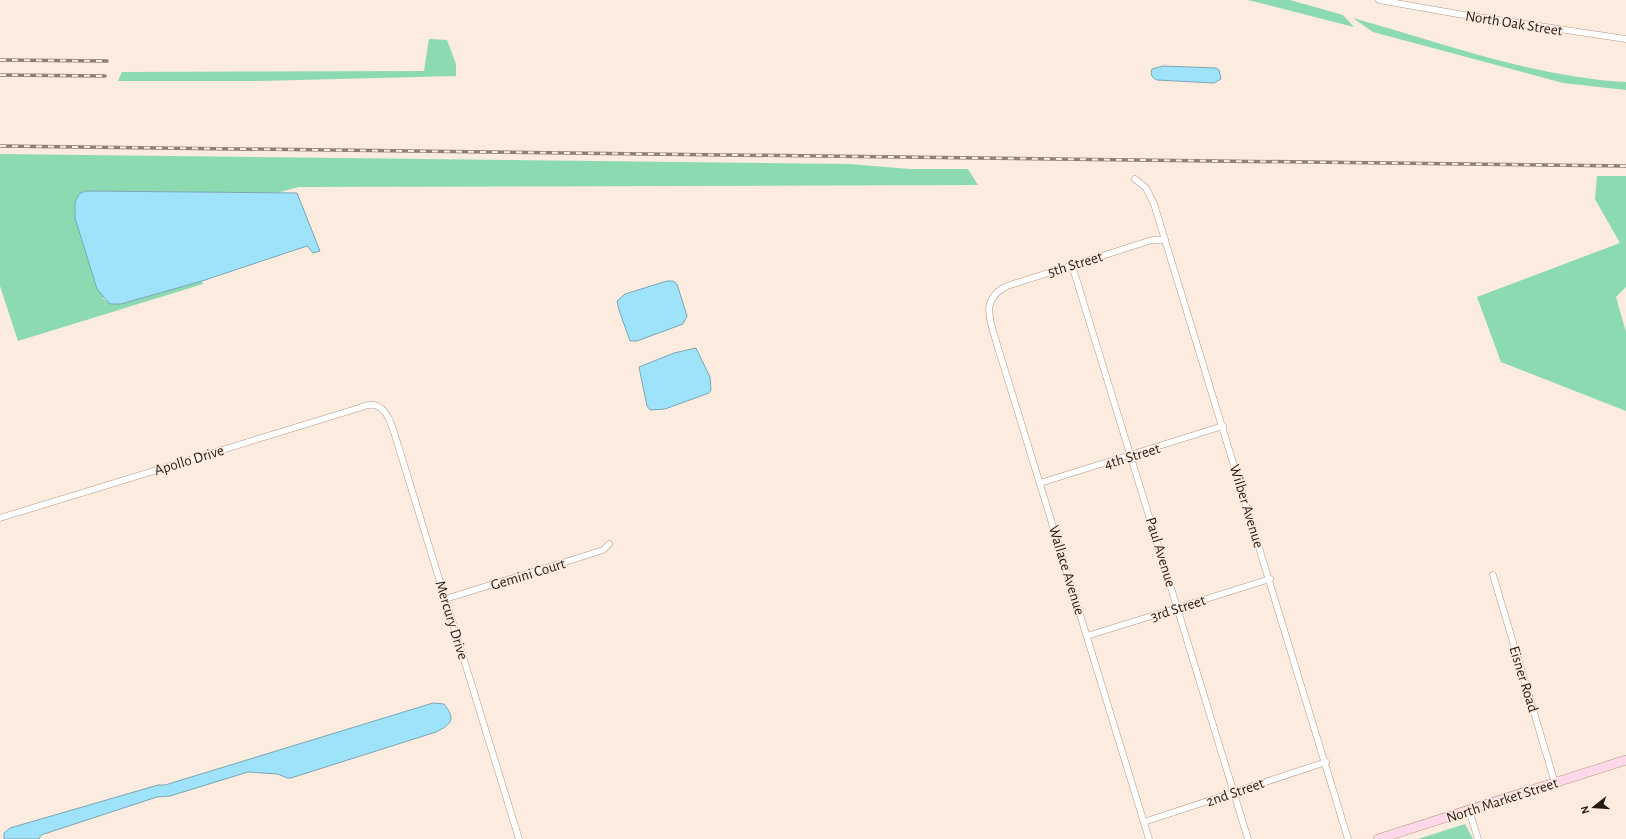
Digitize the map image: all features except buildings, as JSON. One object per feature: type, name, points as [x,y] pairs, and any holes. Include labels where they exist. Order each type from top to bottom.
[{"type":"main road","name":"North Market Street","points":[[1378,839],[1626,760]]},
{"type":"street","name":"North Oak Street","points":[[1379,0],[1458,14],[1626,39]]},
{"type":"street","name":"Wilber Avenue","points":[[1135,179],[1142,183],[1151,196],[1270,579],[1348,839]]},
{"type":"street","name":"5th Street","points":[[990,301],[996,293],[1007,286],[1152,240],[1165,240]]},
{"type":"street","name":"Paul Avenue","points":[[1072,265],[1132,456],[1248,839]]},
{"type":"street","name":"Wallace Avenue","points":[[990,301],[990,318],[1149,839]]},
{"type":"street","name":"Apollo Drive","points":[[0,518],[367,405],[377,406]]},
{"type":"street","name":"Mercury Drive","points":[[377,406],[385,413],[393,431],[519,839]]},
{"type":"street","name":"4th Street","points":[[1040,483],[1132,456],[1223,426]]},
{"type":"street","name":"Gemini Court","points":[[445,599],[603,550],[609,544]]},
{"type":"street","name":"Eisner Road","points":[[1493,575],[1555,783]]},
{"type":"street","name":"3rd Street","points":[[1087,636],[1178,609],[1270,579]]},
{"type":"street","name":"2nd Street","points":[[1144,822],[1326,762]]},
{"type":"street","points":[[1469,810],[1478,839]]},
{"type":"green space","points":[[1248,0],[1290,0],[1343,15],[1354,27]]},
{"type":"green space","points":[[1353,18],[1488,58],[1522,66],[1591,79],[1626,82],[1626,90],[1563,83],[1373,32]]},
{"type":"green space","points":[[429,39],[447,40],[456,64],[456,76],[260,81],[118,81],[122,72],[424,71]]},
{"type":"green space","points":[[0,154],[849,164],[910,169],[968,169],[978,185],[299,187],[276,193],[103,298],[110,304],[121,304],[202,281],[203,284],[18,341],[0,286]]},
{"type":"green space","points":[[1597,176],[1626,176],[1626,287],[1616,297],[1626,332],[1626,411],[1501,362],[1477,297],[1620,243],[1595,199]]},
{"type":"green space","points":[[1465,824],[1473,839],[1418,839]]},
{"type":"water","points":[[1163,66],[1216,68],[1219,70],[1221,79],[1214,83],[1155,79],[1151,74],[1152,69]]},
{"type":"water","points":[[86,191],[297,193],[320,251],[313,253],[307,246],[202,281],[121,304],[110,304],[97,289],[75,218],[75,202],[79,194]]},
{"type":"water","points":[[667,281],[673,281],[677,284],[687,316],[683,324],[637,341],[630,341],[617,301],[625,294]]},
{"type":"water","points":[[696,348],[710,377],[711,390],[709,393],[665,409],[650,410],[647,406],[639,367],[674,353]]},
{"type":"water","points":[[433,703],[444,704],[451,717],[449,724],[436,732],[291,778],[278,774],[248,772],[170,796],[157,797],[41,835],[39,839],[4,839],[4,833],[10,828],[158,785],[165,785]]},
{"type":"railway","points":[[0,60],[107,61]]},
{"type":"railway","points":[[0,75],[105,76]]},
{"type":"railway","points":[[0,146],[1626,166]]}]
